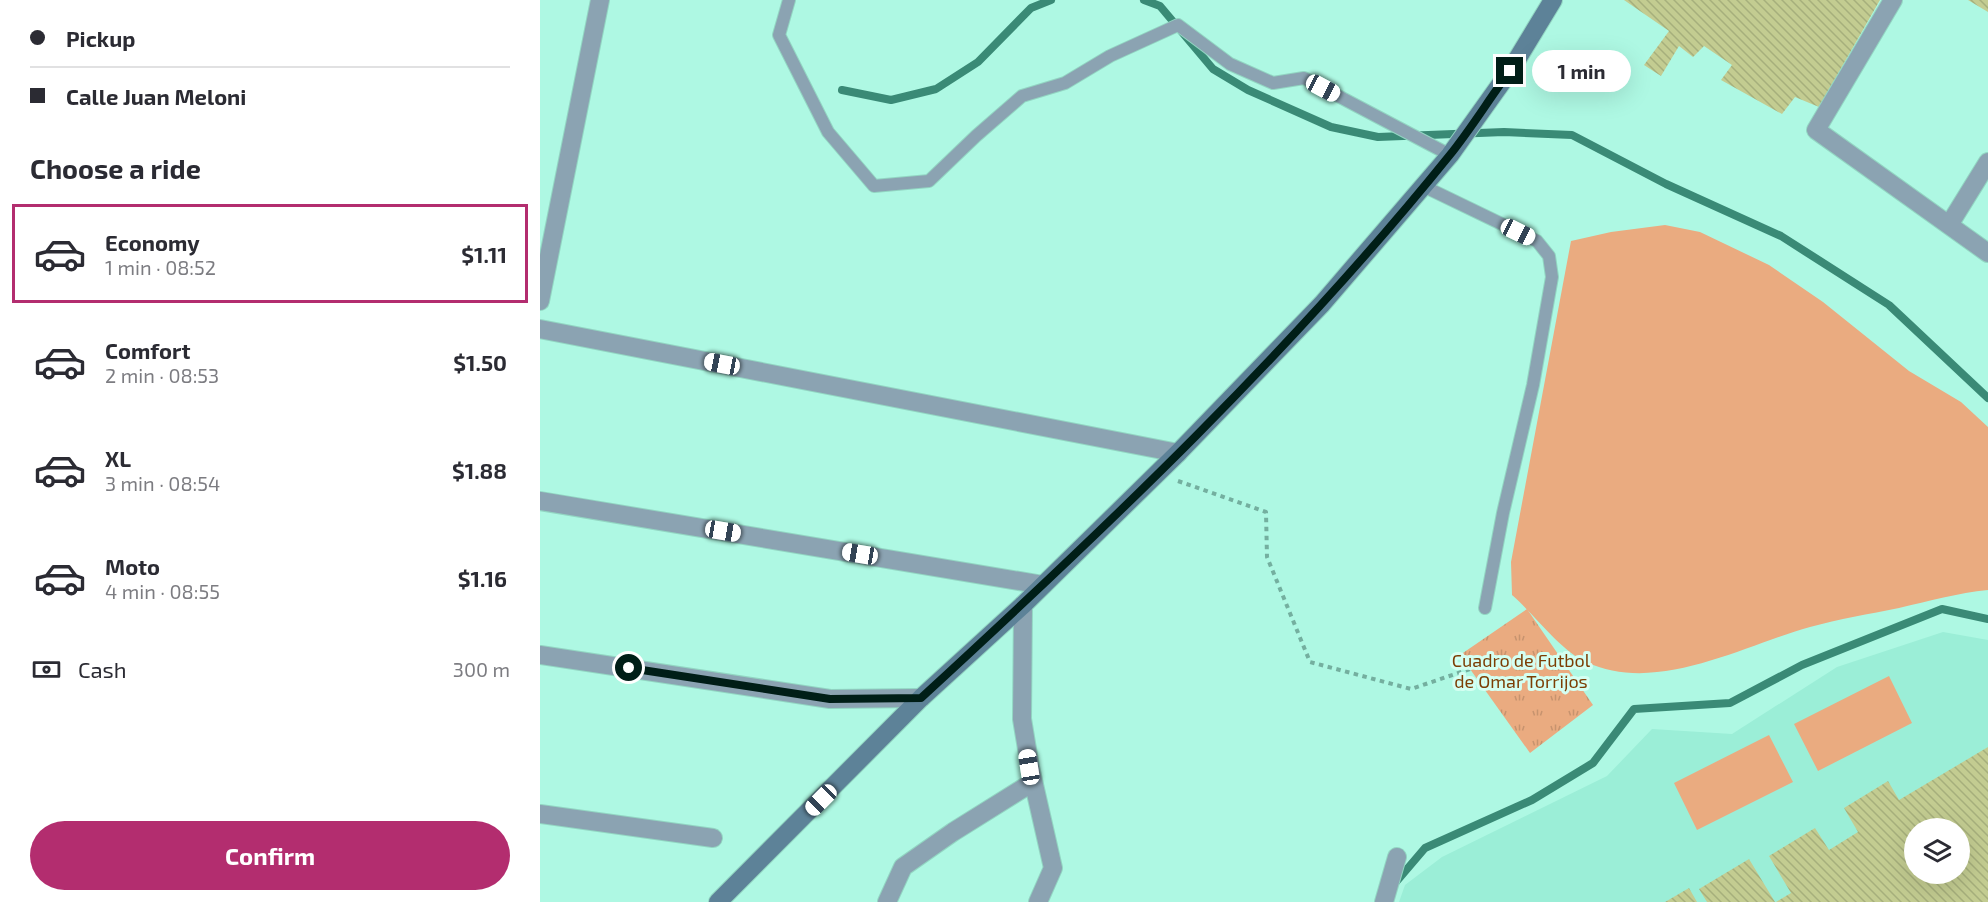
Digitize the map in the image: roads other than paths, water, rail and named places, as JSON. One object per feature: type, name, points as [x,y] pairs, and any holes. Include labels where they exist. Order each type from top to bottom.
[{"type":"main road","points":[[718,902],[921,698],[1023,605],[1179,453],[1322,304],[1452,152],[1500,84],[1553,0]]},
{"type":"street","points":[[540,302],[544,261],[600,0]]},
{"type":"street","points":[[1893,0],[1815,130],[1988,253]]},
{"type":"street","points":[[1949,225],[1988,162]]},
{"type":"street","points":[[540,329],[1179,453]]},
{"type":"street","points":[[540,501],[1043,585]]},
{"type":"street","points":[[1023,605],[1022,719],[1033,782],[1053,868],[1038,902]]},
{"type":"street","points":[[540,655],[830,699],[921,698]]},
{"type":"street","points":[[887,902],[903,867],[953,832],[1033,782]]},
{"type":"street","points":[[540,814],[713,838]]},
{"type":"street","points":[[1384,902],[1395,865]]},
{"type":"lane","points":[[789,0],[779,35],[828,132],[874,186],[929,181],[1022,96],[1065,82],[1110,56],[1174,26],[1230,64],[1273,83],[1304,78],[1399,128],[1452,152]]},
{"type":"lane","points":[[1423,186],[1537,241],[1549,256],[1552,278],[1533,385],[1503,513],[1485,608]]},
{"type":"waterway","points":[[842,90],[891,100],[936,89],[978,62],[1031,8],[1051,0]]},
{"type":"waterway","points":[[1144,0],[1160,6],[1213,69],[1248,90],[1331,127],[1378,137],[1504,132],[1572,135],[1666,184],[1781,236],[1889,305],[1988,398]]},
{"type":"waterway","points":[[1396,882],[1425,848],[1532,800],[1593,763],[1634,709],[1730,703],[1802,665],[1942,609],[1988,619]]},
{"type":"park label","name":"Cuadro de Futbol de Omar Torrijos","points":[[1521,670]]}]
